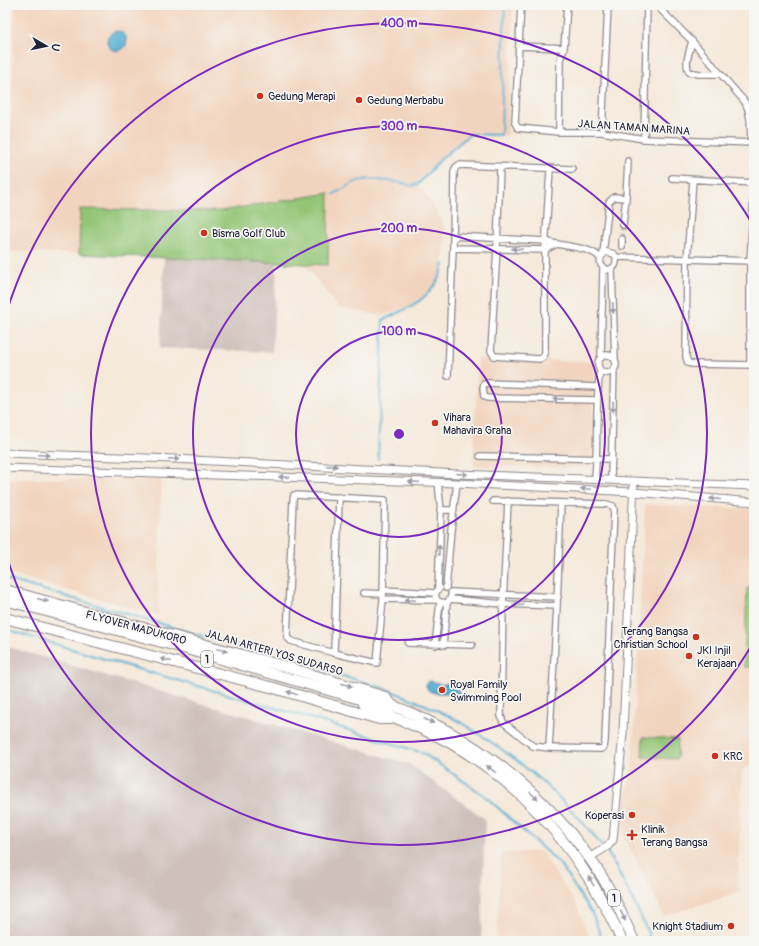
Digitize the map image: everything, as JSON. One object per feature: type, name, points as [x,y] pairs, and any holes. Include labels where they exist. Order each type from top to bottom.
[{"type":"highway","name":"JALAN ARTERI YOS SUDARSO","points":[[5,590],[297,670],[385,697],[393,706]]},
{"type":"highway","name":"FLYOVER MADUKORO","points":[[5,600],[12,605],[172,649],[362,704],[397,719]]},
{"type":"highway","name":"FLYOVER MADUKORO","points":[[12,605],[173,645],[363,700],[393,706]]},
{"type":"highway","points":[[5,618],[274,688],[379,719],[397,719]]},
{"type":"highway","name":"1","points":[[393,706],[446,730],[478,749],[497,763],[529,791],[568,829],[593,856],[634,941]]},
{"type":"highway","name":"1","points":[[397,719],[429,732],[478,760],[509,784],[549,824],[580,864],[601,898],[622,941]]},
{"type":"street","points":[[521,5],[519,46],[564,48]]},
{"type":"street","points":[[559,132],[560,60],[564,48],[566,5]]},
{"type":"street","points":[[602,132],[608,5]]},
{"type":"street","points":[[644,139],[646,5]]},
{"type":"street","points":[[656,5],[692,42],[745,102],[749,109],[752,143]]},
{"type":"street","points":[[692,42],[687,62],[689,72],[699,74],[720,74]]},
{"type":"street","name":"JALAN TAMAN MARINA","points":[[519,46],[515,123],[516,127],[519,129],[559,132],[602,132],[644,139],[752,143]]},
{"type":"street","points":[[623,225],[628,161]]},
{"type":"street","points":[[448,376],[454,236],[454,171],[456,167],[459,165],[572,169]]},
{"type":"street","points":[[500,167],[498,238],[491,353],[494,356],[540,359],[544,357],[545,354],[545,250],[550,169]]},
{"type":"street","points":[[672,178],[754,183]]},
{"type":"street","points":[[693,180],[687,260],[686,357],[692,364],[752,365],[752,261],[754,194]]},
{"type":"street","points":[[595,479],[597,459],[597,400],[600,370],[598,364],[600,358],[603,268],[600,262],[609,202],[614,197],[626,198]]},
{"type":"street","points":[[454,236],[546,241],[555,245],[588,250],[602,256]]},
{"type":"street","points":[[622,239],[622,246]]},
{"type":"street","points":[[453,248],[545,250],[555,245]]},
{"type":"street","points":[[602,256],[607,252],[616,257],[752,261]]},
{"type":"street","points":[[611,480],[615,361],[612,269],[617,262],[616,257]]},
{"type":"street","points":[[603,268],[607,270],[612,269]]},
{"type":"street","points":[[600,358],[607,355],[615,361]]},
{"type":"street","points":[[600,370],[606,373],[614,368]]},
{"type":"street","points":[[597,400],[487,398],[484,396],[483,388],[484,384],[487,383],[598,388]]},
{"type":"street","points":[[5,453],[181,459],[460,474],[754,486]]},
{"type":"street","points":[[480,456],[612,459]]},
{"type":"street","points":[[5,468],[438,482],[633,492],[754,502]]},
{"type":"street","points":[[593,856],[608,846],[613,840],[623,733],[634,481]]},
{"type":"street","points":[[434,645],[438,601],[435,597],[437,591],[440,530],[438,482]]},
{"type":"street","points":[[446,588],[457,483]]},
{"type":"street","points":[[293,496],[338,497],[385,500],[383,594],[377,663],[291,641],[286,634],[293,496]]},
{"type":"street","points":[[334,653],[338,497]]},
{"type":"street","points":[[493,501],[606,504],[613,506],[604,747],[599,749],[549,748],[534,746],[503,722],[501,716],[503,604],[508,502]]},
{"type":"street","points":[[549,748],[558,597],[561,503]]},
{"type":"street","points":[[440,510],[453,510]]},
{"type":"street","points":[[440,530],[451,530]]},
{"type":"street","points":[[383,594],[437,591],[441,588],[446,588],[451,592],[558,597]]},
{"type":"street","points":[[443,645],[448,601],[451,592]]},
{"type":"street","points":[[364,593],[438,601],[557,606]]},
{"type":"street","points":[[408,643],[472,645]]},
{"type":"shaded area","points":[[15,5],[513,5],[508,135],[494,137],[469,133],[416,182],[433,205],[444,227],[445,245],[441,275],[425,296],[404,308],[382,316],[338,308],[305,264],[6,251]]},
{"type":"shaded area","points":[[164,258],[277,263],[272,352],[160,348]]},
{"type":"shaded area","points":[[478,358],[595,362],[591,468],[473,466]]},
{"type":"shaded area","points":[[5,479],[161,479],[158,615],[5,573]]},
{"type":"shaded area","name":"Terang Bangsa Christian School","points":[[645,504],[754,509],[754,764],[742,770],[738,884],[741,892],[664,916],[623,834],[624,802],[632,768]]},
{"type":"shaded area","points":[[5,646],[409,764],[485,819],[481,941],[5,941]]},
{"type":"shaded area","points":[[541,851],[575,902],[591,941],[497,941],[501,853]]},
{"type":"green space","name":"Bisma Golf Club","points":[[329,193],[328,265],[79,254],[80,209],[220,211]]},
{"type":"green space","points":[[747,588],[754,588],[754,667],[744,667]]},
{"type":"green space","points":[[643,737],[678,739],[677,759],[642,757]]},
{"type":"water","points":[[117,31],[124,34],[127,41],[124,48],[117,51],[110,48],[107,41],[110,34]]},
{"type":"water","name":"Royal Family Swimming Pool","points":[[431,681],[443,685],[447,683],[459,691],[459,698],[454,700],[446,693],[435,693],[429,691],[426,686],[427,682]]},
{"type":"waterway","points":[[334,194],[357,181],[370,179],[399,182],[412,186],[418,184],[440,160],[470,134],[501,135],[505,5]]},
{"type":"waterway","points":[[378,459],[383,320],[421,300],[429,293],[435,285],[444,264]]},
{"type":"waterway","points":[[5,579],[381,687],[429,706],[457,720],[516,760],[562,800],[603,847]]},
{"type":"waterway","points":[[5,629],[310,718],[423,753],[485,796],[559,863],[592,913],[603,941]]},
{"type":"waterway","points":[[606,850],[635,904],[651,941]]},
{"type":"tunnel","points":[[622,239],[623,225]]},
{"type":"place","name":"Gedung Merapi","points":[[260,96]]},
{"type":"place","name":"Gedung Merbabu","points":[[359,100]]},
{"type":"place","name":"Bisma Golf Club","points":[[204,233]]},
{"type":"place","name":"Vihara Mahavira Graha","points":[[435,423]]},
{"type":"place","name":"Terang Bangsa Christian School","points":[[696,637]]},
{"type":"place","name":"JKI Injil Kerajaan","points":[[689,656]]},
{"type":"place","name":"Royal Family Swimming Pool","points":[[442,690]]},
{"type":"place","name":"KRC","points":[[715,756]]},
{"type":"place","name":"Koperasi","points":[[632,815]]},
{"type":"place","name":"Klinik Terang Bangsa","points":[[632,835]]},
{"type":"place","name":"Knight Stadium","points":[[731,926]]}]
